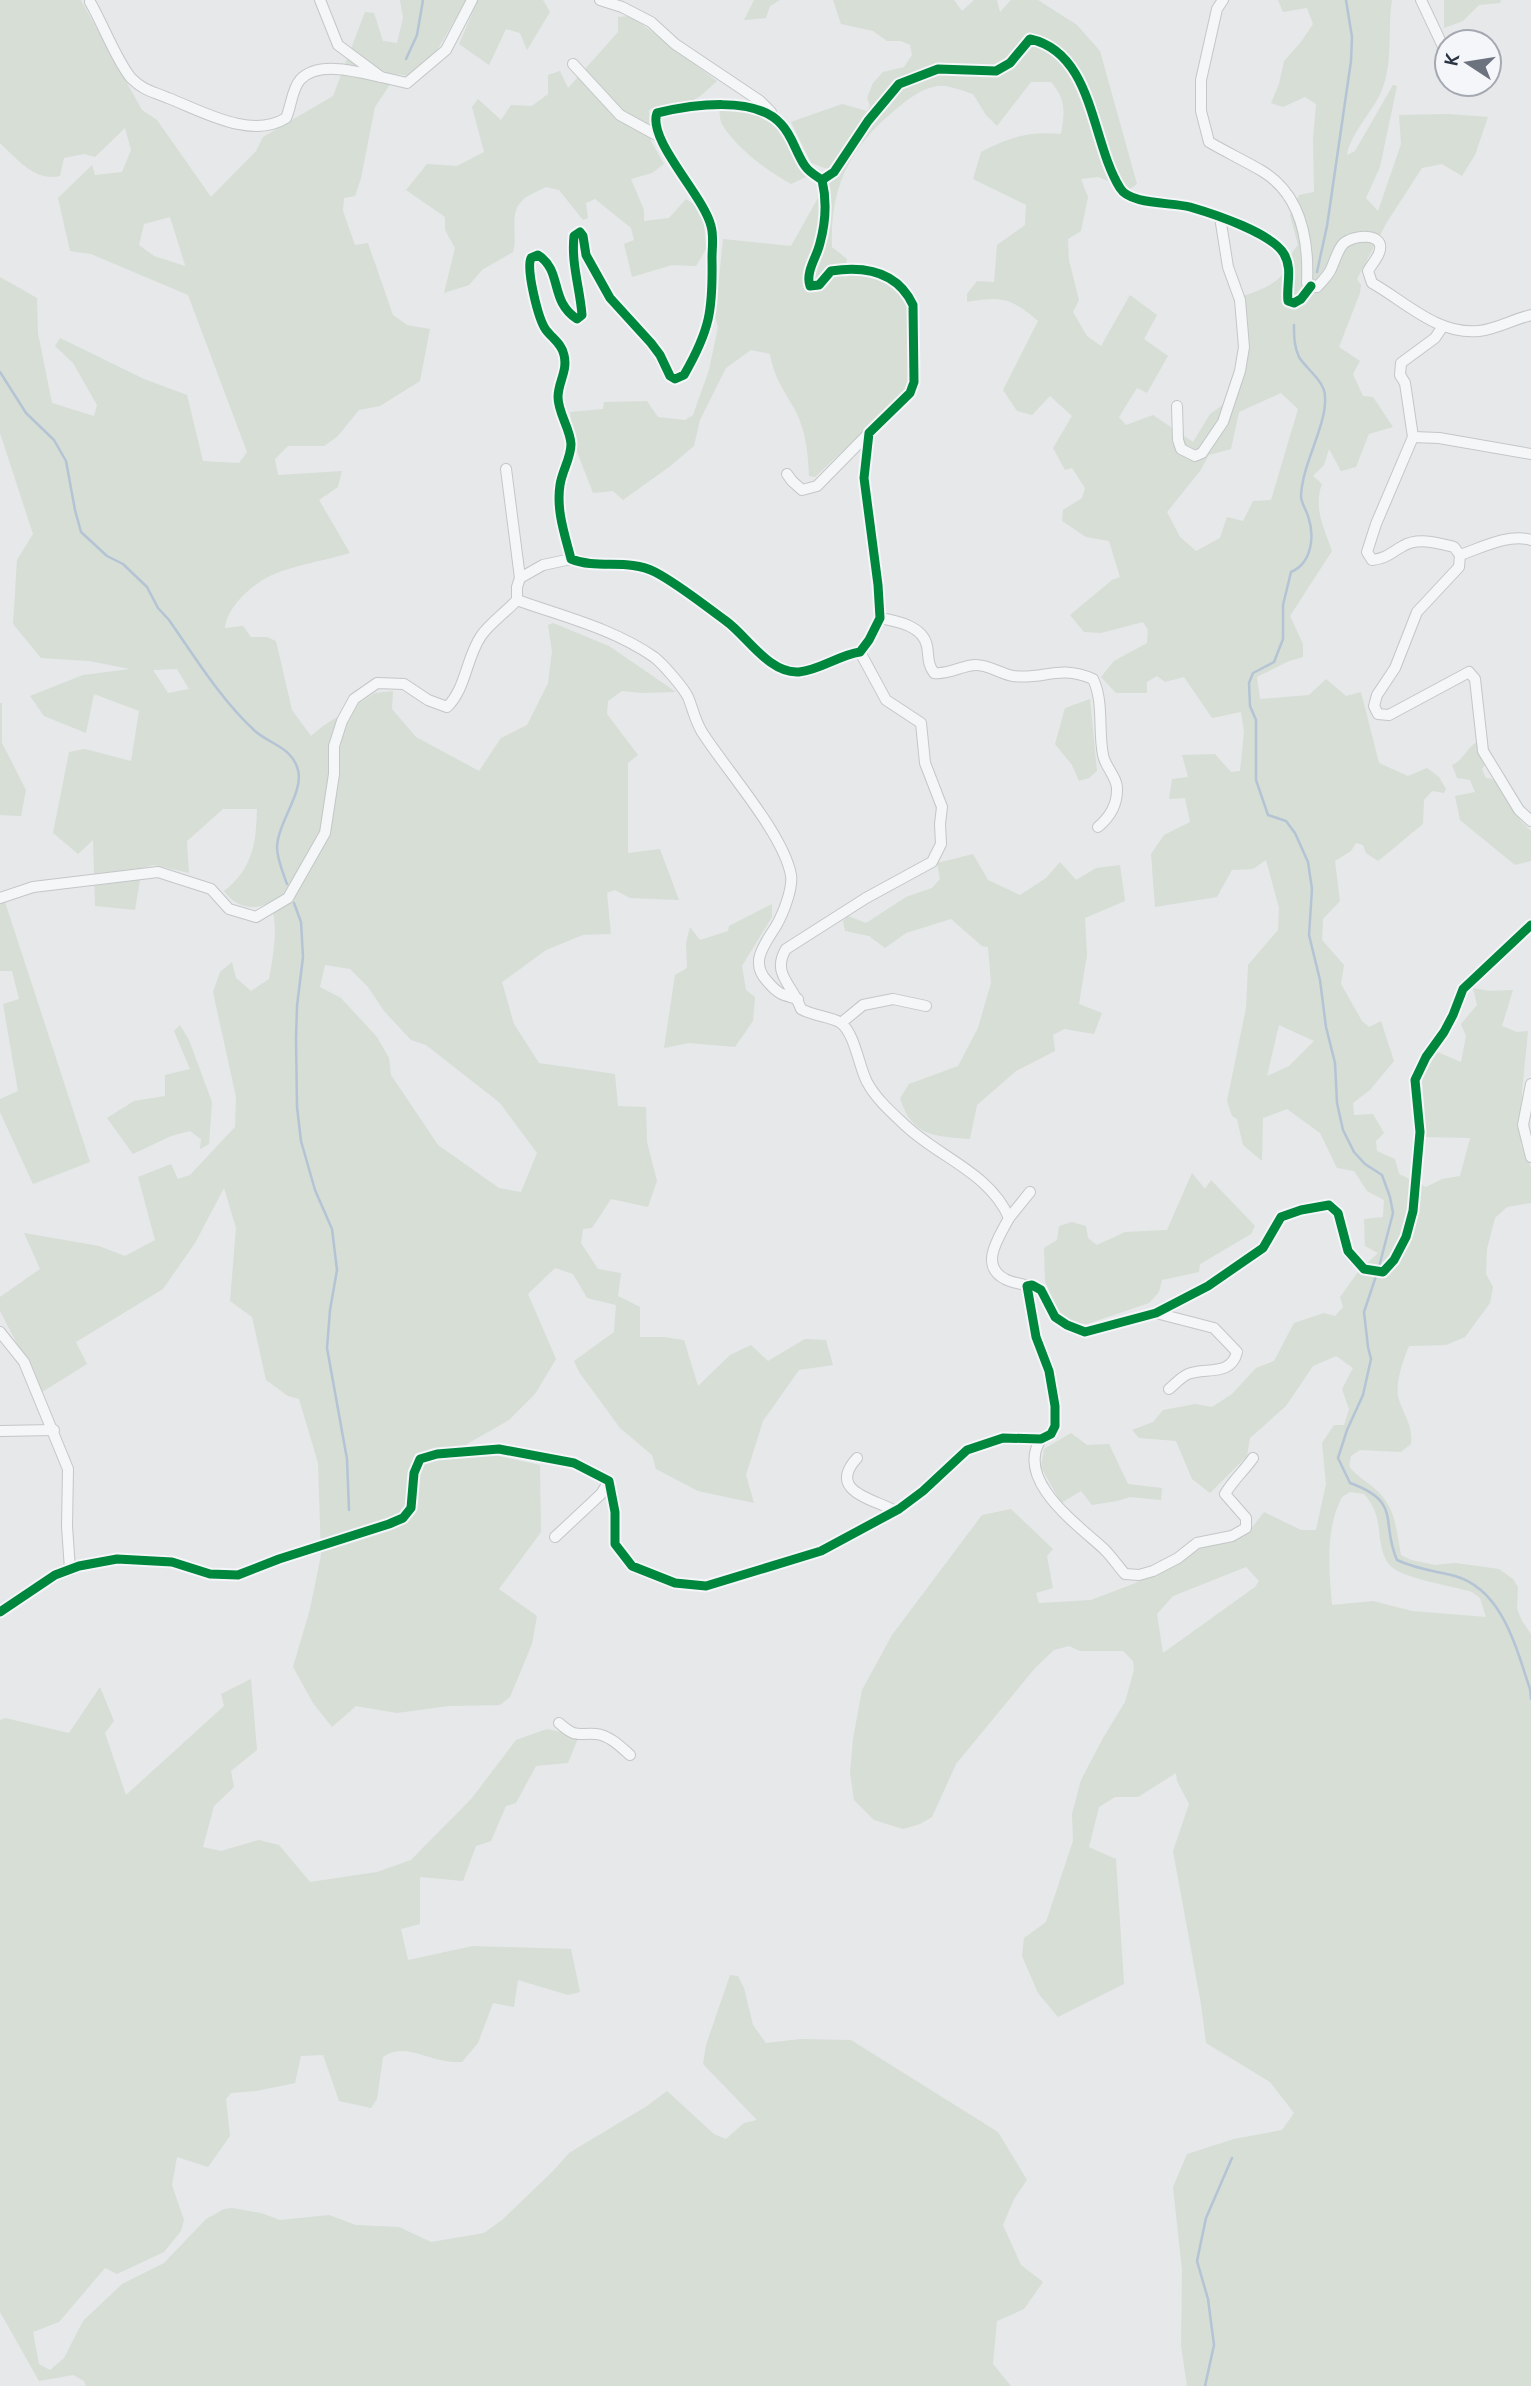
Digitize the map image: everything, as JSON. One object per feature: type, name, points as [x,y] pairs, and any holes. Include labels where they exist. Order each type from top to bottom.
[{"type":"street","points":[[320,0],[338,45],[381,78]]},
{"type":"street","points":[[90,2],[129,75],[143,89],[198,112],[247,125],[271,125],[286,118],[300,80],[318,70],[335,69],[407,83],[446,50],[472,0]]},
{"type":"street","points":[[600,0],[622,7],[651,22],[675,44],[760,101],[782,125],[806,168],[822,180],[826,198],[820,244],[807,278],[810,286],[819,285],[831,271],[853,268],[872,270],[894,282],[908,294],[914,305],[914,382],[911,393],[817,486],[802,489],[787,474]]},
{"type":"street","points":[[1223,0],[1217,9],[1201,80],[1201,111],[1209,142],[1265,172],[1287,192],[1303,227],[1307,244],[1307,283],[1317,287],[1330,272],[1341,246],[1353,237],[1362,235],[1379,244],[1380,252],[1368,271],[1372,283],[1435,324],[1479,331],[1531,315]]},
{"type":"street","points":[[1421,0],[1434,28]]},
{"type":"street","points":[[822,180],[834,172],[868,121],[899,84],[938,69],[996,71],[1010,63],[1030,39],[1044,42],[1063,56],[1078,77],[1113,175],[1122,191],[1137,199],[1188,206],[1264,237],[1285,256],[1289,270],[1288,302],[1294,303],[1301,299],[1311,286]]},
{"type":"street","points":[[573,64],[620,115],[660,137]]},
{"type":"street","points":[[570,559],[559,516],[560,482],[571,446],[558,397],[565,372],[564,354],[555,338],[545,328],[532,287],[528,265],[531,258],[538,255],[548,264],[565,311],[577,319],[582,315],[573,247],[575,236],[580,232],[586,255],[610,298],[660,355],[670,376],[675,379],[684,375],[706,332],[711,307],[712,228],[696,194],[682,176],[660,137],[656,126],[657,113],[705,104],[754,108],[770,114],[782,125]]},
{"type":"street","points":[[1177,407],[1178,440],[1181,449],[1195,456],[1202,453],[1223,422],[1240,371],[1244,347],[1243,321],[1240,300],[1228,267],[1220,217]]},
{"type":"street","points":[[1443,326],[1435,338],[1401,363],[1400,375],[1407,393],[1413,437],[1367,552],[1372,560],[1387,558],[1414,541],[1436,542],[1454,547],[1460,555],[1459,567],[1417,612],[1395,668],[1377,695],[1374,706],[1378,714],[1390,715],[1469,672],[1475,679],[1483,751],[1519,810],[1531,821]]},
{"type":"street","points":[[520,578],[543,565],[570,559],[604,566],[636,565],[655,572],[728,622],[766,657],[788,671],[801,671],[847,653],[860,652],[880,618],[864,478],[869,433]]},
{"type":"street","points":[[1413,437],[1439,438],[1531,454]]},
{"type":"street","points":[[0,898],[33,887],[158,872],[211,889],[229,909],[256,918],[288,898],[325,833],[334,774],[334,746],[342,721],[354,699],[377,683],[404,684],[428,700],[447,707],[457,698],[481,636],[517,600],[520,578],[506,470]]},
{"type":"street","points":[[1460,555],[1504,540],[1531,540]]},
{"type":"street","points":[[517,600],[604,629],[656,658],[686,694],[700,729],[785,855],[791,878],[787,896],[777,924],[764,943],[757,962],[761,975],[778,994],[798,999]]},
{"type":"street","points":[[880,618],[899,621],[922,635],[927,645],[929,666],[934,673],[942,674],[976,665],[1012,676],[1059,671],[1077,672],[1093,679],[1099,700],[1103,758],[1118,786],[1109,818],[1098,827]]},
{"type":"street","points":[[860,652],[886,700],[921,723],[925,763],[942,807],[941,844],[932,862],[866,898],[786,949],[779,961],[780,972],[802,1009],[841,1023],[849,1033],[866,1081],[875,1094],[908,1128],[966,1169],[987,1188],[1004,1206],[1009,1218]]},
{"type":"street","points":[[1030,1192],[1009,1218],[991,1255],[992,1265],[1005,1280],[1032,1285],[1041,1290],[1055,1317],[1085,1332],[1156,1312],[1208,1286],[1263,1248],[1281,1217],[1317,1206],[1329,1205],[1338,1213],[1348,1251],[1364,1269],[1383,1272],[1394,1260],[1406,1237],[1413,1211],[1420,1132],[1415,1080],[1426,1057],[1453,1015],[1463,989],[1531,925]]},
{"type":"street","points":[[841,1023],[863,1005],[893,999],[926,1006]]},
{"type":"street","points":[[1531,1084],[1523,1125],[1531,1157]]},
{"type":"street","points":[[609,1481],[615,1512],[615,1544],[632,1566],[675,1583],[706,1586],[821,1551],[895,1511],[923,1491],[967,1450],[1003,1438],[1041,1439],[1051,1434],[1055,1426],[1055,1406],[1049,1371],[1036,1337],[1027,1286]]},
{"type":"street","points":[[1156,1312],[1214,1328],[1237,1352],[1236,1358],[1228,1366],[1216,1371],[1184,1376],[1169,1389]]},
{"type":"street","points":[[0,1332],[24,1362],[68,1469],[67,1526],[70,1570]]},
{"type":"street","points":[[0,1431],[54,1430]]},
{"type":"street","points":[[1041,1439],[1034,1461],[1044,1490],[1065,1516],[1106,1552],[1125,1574],[1139,1576],[1178,1558],[1196,1543],[1231,1536],[1246,1528],[1246,1518],[1225,1494],[1253,1458]]},
{"type":"street","points":[[0,1612],[55,1575],[117,1559],[172,1562],[210,1574],[238,1575],[404,1518],[411,1508],[414,1474],[419,1458],[437,1454],[499,1449],[574,1463],[609,1481]]},
{"type":"street","points":[[857,1458],[851,1464],[847,1477],[849,1486],[856,1493],[895,1511]]},
{"type":"street","points":[[555,1537],[601,1494],[609,1481]]},
{"type":"street","points":[[559,1723],[571,1734],[597,1734],[608,1738],[630,1755]]},
{"type":"shaded area","points":[[0,0],[81,0],[142,110],[157,120],[211,197],[256,151],[263,137],[333,96],[365,12],[374,13],[383,41],[397,43],[403,18],[400,0],[466,0],[435,54],[410,76],[397,74],[375,107],[355,196],[344,198],[343,211],[355,245],[368,243],[393,315],[407,325],[430,329],[420,381],[380,406],[359,410],[337,437],[324,446],[288,446],[275,459],[278,475],[342,471],[338,487],[319,500],[350,553],[278,572],[263,580],[235,605],[225,628],[243,626],[251,637],[267,637],[276,641],[292,710],[311,736],[375,693],[393,691],[392,709],[416,737],[479,771],[501,738],[527,725],[548,683],[552,651],[548,625],[553,623],[609,646],[676,692],[622,691],[608,701],[607,714],[638,755],[628,763],[628,853],[660,849],[679,900],[630,898],[615,890],[607,893],[611,934],[583,935],[546,950],[502,982],[514,1024],[539,1063],[615,1074],[618,1106],[646,1107],[647,1142],[657,1181],[648,1207],[611,1199],[592,1228],[583,1229],[581,1243],[598,1269],[621,1273],[618,1296],[640,1307],[640,1337],[684,1340],[698,1386],[730,1355],[751,1345],[768,1361],[805,1339],[826,1340],[833,1365],[799,1370],[763,1421],[746,1475],[754,1503],[698,1491],[656,1469],[652,1455],[620,1428],[579,1372],[574,1361],[614,1332],[616,1305],[587,1298],[573,1274],[555,1268],[528,1294],[556,1359],[535,1394],[509,1420],[467,1444],[469,1457],[494,1455],[540,1465],[541,1532],[499,1589],[537,1616],[532,1644],[510,1697],[500,1705],[449,1706],[397,1713],[356,1706],[332,1727],[313,1703],[293,1667],[310,1609],[321,1555],[318,1463],[299,1399],[288,1396],[266,1380],[252,1317],[230,1301],[236,1228],[224,1188],[195,1243],[163,1289],[76,1342],[87,1364],[42,1392],[0,1311],[0,1297],[40,1269],[24,1233],[99,1246],[125,1256],[155,1240],[138,1177],[171,1164],[178,1179],[190,1175],[235,1127],[236,1097],[213,992],[220,972],[232,962],[236,978],[251,991],[269,979],[275,931],[271,902],[246,906],[234,901],[224,891],[247,864],[256,833],[257,809],[223,809],[187,841],[189,873],[154,865],[142,868],[135,910],[95,906],[93,840],[78,854],[53,833],[69,752],[85,749],[131,761],[139,711],[94,694],[86,733],[44,716],[30,696],[83,675],[130,669],[89,661],[41,658],[13,624],[17,560],[33,534],[0,433],[0,277],[37,298],[38,333],[52,403],[94,416],[97,405],[73,363],[55,346],[60,338],[144,379],[187,395],[203,461],[239,463],[247,452],[188,295],[91,254],[70,251],[58,198],[92,165],[95,175],[122,172],[131,150],[125,128],[95,157],[84,154],[64,158],[60,176],[42,176],[27,168],[0,143]],"holes":[[[170,217],[185,265],[185,266],[154,256],[139,245],[144,224]],[[177,669],[189,689],[168,693],[153,670]],[[325,965],[350,969],[411,1040],[426,1045],[500,1103],[537,1153],[521,1192],[499,1188],[438,1145],[391,1075],[389,1058],[377,1037],[341,998],[320,987]]]},
{"type":"shaded area","points":[[478,0],[543,0],[550,12],[527,50],[520,33],[506,29],[489,65],[459,44]]},
{"type":"shaded area","points":[[754,0],[780,0],[770,6],[766,18],[744,20]]},
{"type":"shaded area","points":[[833,0],[954,0],[962,11],[974,0],[997,0],[1000,12],[1011,0],[1038,0],[1077,25],[1100,51],[1137,184],[1130,189],[1098,177],[1081,179],[1088,197],[1081,231],[1068,239],[1069,260],[1079,300],[1073,312],[1087,336],[1101,346],[1130,295],[1157,315],[1144,339],[1168,356],[1147,393],[1137,388],[1119,417],[1126,425],[1153,415],[1193,442],[1210,414],[1231,399],[1247,359],[1248,325],[1241,297],[1268,285],[1284,272],[1298,245],[1290,215],[1299,195],[1314,192],[1313,140],[1316,104],[1305,97],[1283,107],[1271,103],[1284,61],[1313,24],[1307,8],[1283,12],[1278,0],[1392,0],[1385,81],[1377,100],[1353,138],[1347,155],[1355,151],[1393,85],[1397,86],[1380,167],[1366,198],[1378,211],[1401,144],[1399,115],[1448,114],[1488,117],[1475,155],[1462,176],[1442,164],[1422,168],[1387,222],[1357,279],[1361,285],[1360,293],[1339,347],[1360,361],[1353,374],[1363,396],[1373,397],[1393,427],[1369,434],[1356,467],[1341,471],[1329,449],[1324,465],[1313,476],[1322,484],[1319,509],[1332,551],[1290,616],[1303,644],[1303,657],[1257,677],[1260,699],[1309,695],[1326,679],[1346,696],[1361,692],[1379,763],[1408,776],[1427,768],[1439,777],[1446,789],[1444,793],[1432,791],[1424,800],[1423,824],[1378,861],[1366,853],[1363,845],[1356,843],[1351,851],[1335,861],[1340,901],[1323,919],[1322,940],[1344,965],[1341,984],[1362,1021],[1369,1027],[1381,1021],[1394,1061],[1370,1090],[1353,1103],[1354,1115],[1373,1114],[1384,1133],[1376,1141],[1377,1151],[1395,1159],[1399,1174],[1426,1187],[1442,1179],[1460,1176],[1470,1138],[1426,1137],[1422,1079],[1437,1052],[1461,1062],[1466,1036],[1461,1024],[1477,1005],[1473,988],[1490,991],[1513,990],[1502,1026],[1517,1032],[1528,1031],[1522,1092],[1521,1145],[1531,1167],[1531,1203],[1507,1207],[1495,1218],[1487,1249],[1486,1274],[1493,1287],[1490,1303],[1465,1337],[1446,1345],[1409,1346],[1400,1370],[1398,1396],[1407,1418],[1411,1444],[1401,1452],[1360,1450],[1351,1456],[1349,1466],[1387,1502],[1394,1518],[1401,1555],[1435,1565],[1456,1563],[1499,1569],[1513,1579],[1518,1587],[1517,1609],[1531,1634],[1531,2386],[1187,2386],[1181,2346],[1182,2270],[1173,2187],[1187,2154],[1234,2139],[1282,2130],[1294,2113],[1270,2082],[1206,2043],[1173,1851],[1189,1804],[1177,1781],[1176,1773],[1138,1797],[1115,1797],[1099,1807],[1089,1847],[1116,1859],[1124,1984],[1058,2017],[1038,1993],[1022,1956],[1024,1938],[1046,1922],[1073,1841],[1072,1814],[1081,1780],[1125,1702],[1134,1670],[1133,1661],[1123,1651],[1080,1651],[1069,1646],[1054,1650],[1035,1668],[956,1764],[932,1817],[920,1824],[903,1829],[874,1820],[854,1800],[850,1773],[862,1690],[892,1635],[982,1515],[1011,1509],[1053,1549],[1047,1556],[1053,1588],[1036,1593],[1039,1603],[1091,1600],[1133,1584],[1177,1564],[1203,1545],[1250,1530],[1264,1512],[1301,1530],[1316,1530],[1326,1484],[1322,1443],[1334,1425],[1344,1425],[1349,1409],[1342,1389],[1353,1368],[1336,1356],[1313,1366],[1286,1406],[1250,1438],[1247,1456],[1210,1493],[1192,1479],[1176,1441],[1139,1438],[1132,1430],[1153,1422],[1163,1410],[1195,1404],[1212,1407],[1232,1394],[1256,1368],[1274,1361],[1294,1323],[1324,1313],[1335,1316],[1343,1307],[1340,1297],[1358,1272],[1378,1253],[1365,1246],[1364,1219],[1383,1217],[1384,1200],[1367,1191],[1354,1171],[1337,1168],[1320,1133],[1287,1109],[1263,1118],[1262,1161],[1243,1145],[1237,1119],[1232,1116],[1227,1101],[1246,1008],[1248,965],[1278,930],[1279,908],[1266,860],[1253,869],[1232,870],[1217,897],[1155,907],[1151,854],[1164,835],[1190,822],[1185,798],[1169,799],[1172,779],[1188,777],[1182,755],[1215,754],[1231,772],[1240,771],[1244,732],[1241,712],[1212,718],[1184,677],[1165,682],[1157,676],[1147,682],[1147,693],[1116,693],[1101,677],[1114,661],[1147,643],[1148,630],[1143,622],[1101,633],[1084,632],[1070,615],[1112,580],[1120,577],[1109,541],[1086,537],[1062,521],[1063,510],[1082,498],[1085,488],[1072,468],[1065,470],[1053,448],[1072,416],[1050,396],[1032,415],[1017,411],[1003,390],[1038,321],[1020,307],[1006,301],[989,299],[967,302],[967,294],[977,281],[994,282],[997,245],[1025,225],[1026,205],[973,179],[981,152],[1020,136],[1061,134],[1063,106],[1051,82],[1031,82],[997,126],[986,115],[973,94],[945,86],[925,90],[904,102],[879,124],[854,154],[839,187],[832,225],[832,247],[847,259],[844,277],[867,272],[893,285],[908,306],[908,389],[815,477],[809,476],[802,426],[777,377],[770,354],[751,350],[726,368],[700,420],[694,446],[623,500],[613,491],[593,493],[574,444],[570,412],[603,409],[604,402],[647,401],[658,417],[685,420],[693,415],[709,370],[718,327],[715,317],[723,239],[791,246],[833,171],[811,163],[791,122],[842,104],[867,111],[870,106],[867,98],[873,83],[883,72],[904,67],[912,55],[910,45],[901,41],[887,41],[873,31],[841,24]],"holes":[[[1281,393],[1298,409],[1271,500],[1253,501],[1243,521],[1227,517],[1220,538],[1196,551],[1180,537],[1167,512],[1200,471],[1209,455],[1231,449],[1239,412]],[[1279,1025],[1314,1041],[1289,1066],[1267,1076]],[[1350,1492],[1364,1494],[1368,1499],[1376,1515],[1384,1555],[1393,1568],[1419,1579],[1472,1592],[1480,1598],[1486,1617],[1412,1611],[1373,1601],[1332,1605],[1329,1564],[1331,1536],[1342,1497]],[[1246,1567],[1259,1581],[1255,1587],[1163,1653],[1157,1614],[1173,1596]]]},
{"type":"shaded area","points":[[1444,0],[1501,0],[1500,3],[1479,5],[1463,21],[1444,28]]},
{"type":"shaded area","points":[[631,16],[717,81],[688,103],[649,110],[651,141],[664,164],[652,173],[631,179],[644,210],[644,221],[669,218],[686,199],[699,208],[706,249],[696,266],[672,265],[632,277],[624,244],[634,240],[631,228],[595,199],[586,203],[588,218],[583,220],[559,190],[546,187],[526,197],[517,207],[513,252],[482,270],[469,285],[444,293],[455,248],[445,230],[445,217],[406,190],[427,164],[457,166],[484,152],[472,107],[478,99],[501,120],[511,105],[532,106],[548,94],[548,75],[560,71],[568,88],[618,32],[618,17]]},
{"type":"shaded area","points":[[719,110],[759,114],[773,123],[808,176],[791,184],[763,166],[729,134],[722,124]]},
{"type":"shaded area","points":[[1090,699],[1097,771],[1089,778],[1079,781],[1072,765],[1055,744],[1065,708]]},
{"type":"shaded area","points":[[0,703],[2,743],[26,790],[21,816],[0,815]]},
{"type":"shaded area","points":[[1477,742],[1487,762],[1482,769],[1486,778],[1493,779],[1520,820],[1531,831],[1531,861],[1515,865],[1460,820],[1455,796],[1475,792],[1470,780],[1457,778],[1452,765]]},
{"type":"shaded area","points":[[973,854],[988,880],[1020,895],[1046,878],[1060,862],[1076,880],[1096,868],[1120,865],[1125,901],[1085,918],[1087,955],[1079,1004],[1102,1013],[1094,1034],[1064,1029],[1053,1035],[1055,1051],[1016,1071],[977,1105],[970,1139],[926,1132],[911,1120],[900,1098],[909,1084],[958,1066],[978,1028],[991,983],[988,947],[982,946],[951,919],[906,933],[885,948],[869,936],[845,931],[843,921],[848,916],[866,923],[906,897],[932,888],[940,879],[937,863]]},
{"type":"shaded area","points":[[5,902],[90,1162],[33,1184],[0,1112],[0,1099],[18,1091],[3,1004],[19,999],[12,971],[0,971],[0,904]]},
{"type":"shaded area","points":[[772,904],[772,917],[742,966],[746,990],[755,997],[753,1021],[735,1047],[689,1043],[664,1048],[675,975],[687,968],[686,943],[690,927],[700,940],[728,931],[729,926]]},
{"type":"shaded area","points":[[180,1025],[189,1040],[212,1102],[209,1144],[200,1149],[201,1139],[190,1131],[171,1136],[133,1154],[107,1118],[134,1101],[165,1096],[165,1075],[190,1069],[174,1031]]},
{"type":"shaded area","points":[[1192,1173],[1205,1189],[1211,1180],[1255,1226],[1251,1234],[1200,1264],[1199,1272],[1162,1280],[1159,1292],[1149,1303],[1087,1324],[1069,1322],[1057,1311],[1045,1281],[1044,1248],[1057,1240],[1059,1226],[1072,1222],[1086,1226],[1088,1238],[1097,1245],[1125,1232],[1167,1230]]},
{"type":"shaded area","points":[[1071,1433],[1087,1445],[1109,1444],[1128,1484],[1162,1488],[1161,1500],[1130,1497],[1092,1505],[1081,1491],[1061,1503],[1041,1467],[1044,1449]]},
{"type":"shaded area","points":[[251,1679],[257,1750],[231,1771],[234,1787],[214,1806],[203,1847],[221,1851],[259,1840],[279,1845],[310,1882],[377,1872],[411,1860],[472,1798],[516,1740],[547,1729],[579,1736],[568,1763],[536,1766],[516,1803],[506,1806],[491,1841],[476,1846],[463,1881],[420,1877],[420,1924],[401,1929],[408,1960],[473,1946],[571,1949],[580,1992],[568,1995],[518,1980],[514,2007],[493,2003],[478,2043],[462,2062],[445,2061],[406,2051],[383,2057],[377,2099],[371,2108],[339,2101],[323,2055],[301,2056],[295,2083],[231,2093],[226,2099],[230,2136],[208,2167],[177,2157],[172,2185],[184,2220],[181,2231],[164,2252],[117,2274],[105,2268],[59,2322],[33,2332],[39,2364],[50,2370],[64,2358],[83,2321],[122,2284],[164,2263],[206,2219],[224,2209],[261,2213],[280,2220],[329,2215],[356,2225],[399,2227],[431,2242],[484,2233],[502,2220],[569,2153],[667,2091],[714,2134],[726,2139],[744,2123],[757,2120],[703,2064],[706,2045],[730,1975],[738,1976],[744,1988],[753,2025],[766,2043],[800,2039],[851,2040],[998,2132],[1027,2180],[1014,2199],[1003,2225],[1021,2265],[1043,2282],[1024,2309],[997,2321],[993,2364],[1011,2386],[86,2386],[84,2381],[73,2375],[39,2381],[0,2312],[0,1720],[5,1718],[69,1733],[100,1687],[114,1721],[105,1733],[126,1795],[224,1706],[221,1694]]},
{"type":"waterway","points":[[406,59],[417,35],[423,0]]},
{"type":"waterway","points":[[1317,272],[1327,226],[1351,61],[1352,37],[1346,0]]},
{"type":"waterway","points":[[1294,325],[1297,353],[1322,386],[1325,408],[1302,484],[1301,496],[1310,524],[1310,548],[1304,562],[1291,572],[1283,605],[1283,639],[1274,662],[1253,673],[1249,683],[1250,706],[1256,720],[1256,780],[1268,815],[1286,821],[1295,833],[1308,862],[1312,889],[1309,935],[1335,1063],[1337,1103],[1343,1130],[1354,1152],[1365,1164],[1382,1175],[1393,1213],[1379,1267]]},
{"type":"waterway","points":[[0,372],[26,413],[54,440],[66,461],[81,532],[107,556],[123,564],[147,587],[158,608],[231,706],[255,731],[286,751],[295,762],[299,779],[278,837],[277,847],[287,884]]},
{"type":"waterway","points":[[294,903],[301,922],[303,957],[297,1006],[297,1107],[301,1141],[315,1190],[332,1229],[337,1270],[327,1348],[347,1459],[349,1510]]},
{"type":"waterway","points":[[1377,1273],[1364,1312],[1371,1359],[1363,1395],[1338,1458],[1350,1483],[1367,1490],[1384,1506],[1397,1560],[1471,1583],[1496,1607],[1513,1639],[1531,1699]]},
{"type":"waterway","points":[[1205,2386],[1214,2345],[1208,2299],[1197,2261],[1206,2218],[1232,2158]]},
{"type":"cycle path","points":[[822,180],[825,219],[810,270],[810,286],[819,285],[831,271],[855,269],[878,273],[898,285],[913,305],[914,382],[910,393],[869,433],[864,478],[880,618],[860,652],[807,671],[788,671],[768,661],[726,621],[655,572],[634,566],[592,564],[571,559],[564,532],[559,495],[571,444],[558,397],[565,361],[561,348],[546,330],[540,316],[531,283],[531,258],[538,255],[546,262],[563,304],[577,319],[582,315],[573,246],[574,236],[580,232],[586,255],[610,298],[651,343],[670,376],[675,379],[684,375],[705,332],[708,319],[712,292],[711,226],[698,199],[660,138],[656,124],[657,113],[687,107],[722,105],[755,109],[770,115],[788,133],[805,166],[822,180],[834,172],[868,121],[899,84],[938,69],[996,71],[1010,63],[1030,39],[1051,48],[1067,62],[1079,80],[1110,169],[1125,193],[1142,200],[1190,207],[1227,219],[1268,239],[1278,246],[1287,260],[1288,301],[1294,303],[1301,299],[1311,286]]},
{"type":"cycle path","points":[[0,1612],[55,1575],[79,1566],[117,1559],[172,1562],[210,1574],[238,1575],[403,1518],[411,1508],[414,1473],[420,1459],[437,1454],[499,1449],[574,1463],[609,1481],[615,1512],[615,1544],[632,1566],[675,1583],[706,1586],[821,1551],[899,1509],[923,1491],[967,1450],[1003,1438],[1041,1439],[1051,1434],[1055,1426],[1055,1406],[1049,1371],[1036,1337],[1027,1286],[1032,1285],[1041,1290],[1055,1317],[1085,1332],[1156,1313],[1208,1286],[1263,1248],[1281,1217],[1329,1205],[1338,1213],[1348,1251],[1364,1269],[1383,1272],[1394,1260],[1406,1237],[1413,1211],[1420,1132],[1415,1080],[1426,1057],[1453,1015],[1463,989],[1531,925]]}]
